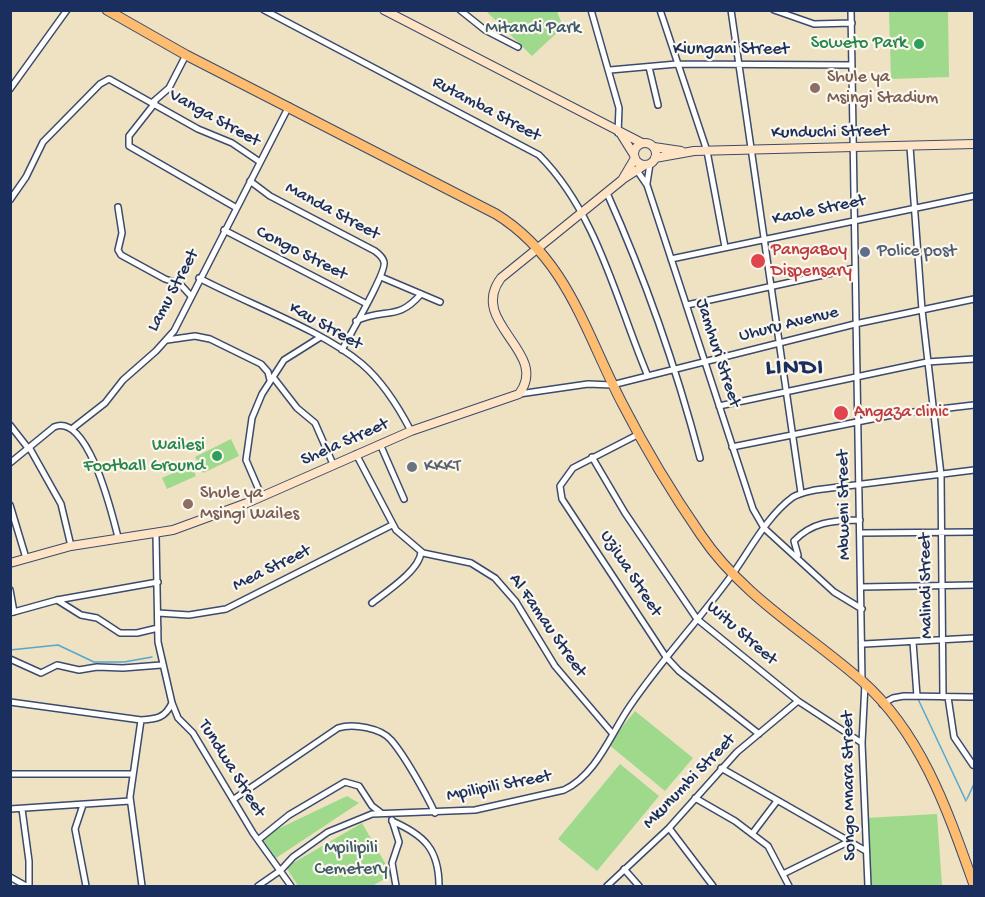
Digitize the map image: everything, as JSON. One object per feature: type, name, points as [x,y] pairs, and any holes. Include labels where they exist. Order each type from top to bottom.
[{"type":"highway","points":[[107,10],[186,55],[496,214],[540,248],[568,292],[612,385],[639,434],[700,534],[732,574],[864,683],[912,741],[934,780],[975,885]]},
{"type":"main road","points":[[384,10],[619,133],[654,147],[686,151]]},
{"type":"main road","points":[[619,133],[634,157],[650,162]]},
{"type":"main road","points":[[622,180],[634,157],[636,146],[642,143]]},
{"type":"main road","name":"Kunduchi Street","points":[[686,151],[975,144]]},
{"type":"main road","points":[[650,162],[654,147]]},
{"type":"main road","points":[[519,394],[525,385],[526,369],[522,358],[498,319],[492,295],[501,278],[622,180],[638,172],[650,162],[686,151]]},
{"type":"main road","name":"Shela Street","points":[[10,563],[71,546],[118,537],[156,535],[262,496],[411,431],[519,394]]},
{"type":"street","points":[[10,89],[67,10]]},
{"type":"street","name":"Rutamba Street","points":[[264,10],[532,150],[558,177],[583,213],[647,374]]},
{"type":"street","points":[[460,10],[485,30],[518,47]]},
{"type":"street","points":[[591,10],[619,108],[619,133]]},
{"type":"street","points":[[660,10],[707,151],[725,247]]},
{"type":"street","points":[[731,10],[801,493],[975,470]]},
{"type":"street","points":[[774,10],[821,25],[852,23]]},
{"type":"street","points":[[794,18],[795,10]]},
{"type":"street","name":"Mbweni Street","points":[[851,10],[856,377],[864,683]]},
{"type":"street","name":"Vanga Street","points":[[154,103],[169,88],[186,55]]},
{"type":"street","name":"Kiungani Street","points":[[610,70],[677,64],[852,65]]},
{"type":"street","points":[[648,67],[658,105]]},
{"type":"street","name":"Vanga Street","points":[[10,200],[26,177],[43,142],[105,80],[116,81],[198,129],[232,142],[260,162]]},
{"type":"street","points":[[154,103],[129,136],[128,145],[235,207]]},
{"type":"street","name":"Lamu Street","points":[[10,463],[57,425],[73,428],[105,403],[123,380],[167,340],[288,106]]},
{"type":"street","name":"Malindi Street","points":[[910,147],[921,310],[941,475],[942,640],[946,697],[954,737],[973,765]]},
{"type":"street","points":[[646,184],[650,162]]},
{"type":"street","points":[[638,172],[646,184]]},
{"type":"street","name":"Manda Street","points":[[250,181],[270,196],[375,251],[385,263],[381,277]]},
{"type":"street","name":"Jamhuri Street","points":[[646,184],[751,503],[764,528]]},
{"type":"street","points":[[607,192],[624,230],[675,368],[700,458]]},
{"type":"street","name":"Kaole Street","points":[[671,259],[855,219],[975,196]]},
{"type":"street","points":[[118,207],[122,233],[118,250],[121,255],[165,279],[180,284],[191,296]]},
{"type":"street","name":"Congo Street","points":[[224,230],[365,303]]},
{"type":"street","points":[[687,305],[855,268]]},
{"type":"street","points":[[342,350],[365,303],[381,277],[440,302]]},
{"type":"street","name":"Kau Street","points":[[199,278],[342,350],[375,376],[411,431]]},
{"type":"street","points":[[356,321],[375,314],[404,310],[421,294]]},
{"type":"street","name":"Uhuru Avenue","points":[[519,394],[578,385],[612,385],[647,374],[855,324],[975,299]]},
{"type":"street","points":[[167,340],[195,336],[210,339],[261,364],[297,408],[315,423],[333,465]]},
{"type":"street","points":[[262,496],[248,466],[246,449],[252,418],[272,379],[286,358],[320,338]]},
{"type":"street","points":[[718,406],[927,362],[975,359]]},
{"type":"street","points":[[732,447],[858,421],[975,405]]},
{"type":"street","points":[[10,425],[29,447],[61,504],[71,546]]},
{"type":"street","points":[[73,428],[86,446],[99,475],[118,537]]},
{"type":"street","name":"Uziwa Street","points":[[639,434],[573,468],[560,486],[562,499],[666,657],[759,734]]},
{"type":"street","points":[[380,444],[404,499]]},
{"type":"street","points":[[356,454],[392,525],[421,552],[420,561],[413,569],[372,603]]},
{"type":"street","name":"Witu Street","points":[[592,457],[625,513],[697,619],[798,701],[862,743]]},
{"type":"street","name":"Mpilipili Street","points":[[258,886],[328,832],[365,816],[382,813],[391,818],[475,810],[564,790],[577,783],[593,767],[612,733],[666,657],[732,574],[764,528],[786,503],[801,493]]},
{"type":"street","points":[[10,505],[26,558]]},
{"type":"street","points":[[798,557],[794,541],[810,528],[830,522],[860,520]]},
{"type":"street","name":"Mea Street","points":[[158,613],[189,615],[226,609],[392,525]]},
{"type":"street","points":[[764,528],[842,599],[862,609]]},
{"type":"street","points":[[860,533],[975,532]]},
{"type":"street","name":"Tundwa Street","points":[[156,535],[161,663],[172,703],[178,718],[193,733],[258,840],[291,886]]},
{"type":"street","name":"Al Famau Street","points":[[421,552],[471,563],[495,578],[516,602],[555,666],[612,733]]},
{"type":"street","points":[[10,591],[12,612],[57,600],[158,582]]},
{"type":"street","points":[[861,587],[975,585]]},
{"type":"street","points":[[57,600],[81,615],[97,618],[120,633],[137,633],[158,628]]},
{"type":"street","points":[[864,644],[975,638]]},
{"type":"street","points":[[913,642],[917,696]]},
{"type":"street","points":[[10,659],[41,674],[57,665],[79,670],[161,663]]},
{"type":"street","name":"Songo Mnara Street","points":[[864,683],[862,743],[868,886]]},
{"type":"street","points":[[882,704],[893,698],[917,696],[975,698]]},
{"type":"street","name":"Mkunumbi Street","points":[[607,886],[669,828],[721,768],[798,701]]},
{"type":"street","points":[[10,702],[141,720],[164,716],[172,703]]},
{"type":"street","points":[[141,720],[130,801],[142,886]]},
{"type":"street","points":[[234,800],[338,728],[352,726],[378,732],[392,740],[425,792],[435,813]]},
{"type":"street","points":[[721,768],[866,851]]},
{"type":"street","points":[[10,774],[132,774]]},
{"type":"street","points":[[258,840],[289,815],[345,782],[359,786],[372,806],[382,813]]},
{"type":"street","points":[[695,798],[768,846],[789,886]]},
{"type":"street","points":[[10,809],[130,801]]},
{"type":"street","points":[[752,834],[777,801]]},
{"type":"street","points":[[83,805],[75,829],[86,886]]},
{"type":"street","points":[[10,877],[27,886],[29,861],[22,809]]},
{"type":"street","points":[[391,818],[399,842],[392,864],[396,886]]},
{"type":"street","points":[[391,818],[414,831],[430,847],[435,856],[439,886]]},
{"type":"street","points":[[669,828],[713,886]]},
{"type":"street","points":[[783,874],[848,842]]},
{"type":"street","points":[[624,869],[639,886]]},
{"type":"green space","name":"Mitandi Park","points":[[486,11],[557,11],[563,27],[532,56]]},
{"type":"green space","name":"Soweto Park","points":[[889,11],[948,11],[949,77],[891,79]]},
{"type":"green space","name":"Wailesi Football Ground","points":[[231,439],[239,456],[203,473],[195,457]]},
{"type":"green space","points":[[191,465],[196,476],[167,489],[162,478]]},
{"type":"green space","points":[[635,711],[693,758],[665,791],[608,744]]},
{"type":"green space","points":[[620,764],[659,796],[597,871],[558,839]]},
{"type":"green space","name":"Mpilipili Cemetery","points":[[347,796],[359,803],[276,858],[261,837]]},
{"type":"green space","points":[[937,814],[942,886],[870,886],[866,818]]},
{"type":"green space","name":"Mpilipili Cemetery","points":[[362,823],[392,875],[372,886],[298,886],[286,867]]},
{"type":"waterway","points":[[10,650],[58,645],[94,662],[124,662],[152,657]]},
{"type":"waterway","points":[[918,699],[966,801]]},
{"type":"waterway","points":[[967,799],[974,784]]},
{"type":"place","name":"Soweto Park","points":[[919,44]]},
{"type":"place","name":"Shule ya Msingi Stadium","points":[[815,88]]},
{"type":"place","name":"Police post","points":[[865,252]]},
{"type":"place","name":"PangaBoy Dispensary","points":[[758,261]]},
{"type":"place","name":"Angaza clinic","points":[[841,413]]},
{"type":"place","name":"Wailesi Football Ground","points":[[217,456]]},
{"type":"place","name":"KKKT","points":[[412,467]]},
{"type":"place","name":"Shule ya Msingi Wailes","points":[[188,504]]},
{"type":"district","name":"LINDI","points":[[795,369]]}]
